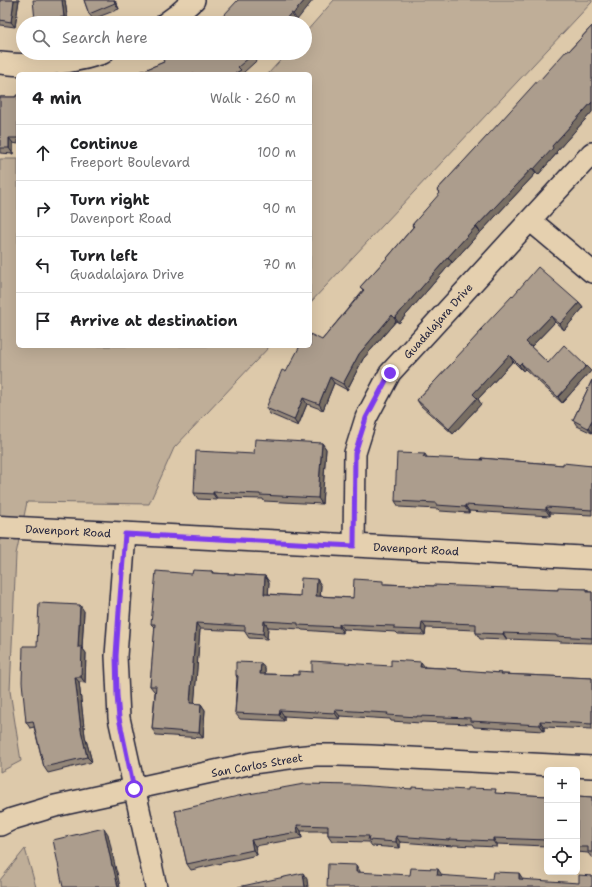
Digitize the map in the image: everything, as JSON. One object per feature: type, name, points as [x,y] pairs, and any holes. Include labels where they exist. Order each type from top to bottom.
[{"type":"street","points":[[176,16],[194,0]]},
{"type":"street","points":[[0,63],[48,64],[76,60]]},
{"type":"street","name":"Guadalajara Drive","points":[[354,546],[355,453],[369,411],[390,373],[592,153]]},
{"type":"street","points":[[530,220],[592,272]]},
{"type":"street","name":"Davenport Road","points":[[0,527],[592,558]]},
{"type":"street","points":[[125,534],[116,656],[119,718],[156,887]]},
{"type":"street","name":"San Carlos Street","points":[[0,825],[12,819],[55,806],[252,763],[296,757],[338,755],[371,756],[592,767]]},
{"type":"shaded area","points":[[334,0],[592,0],[592,2],[312,301],[312,72],[270,72],[281,60],[312,60],[312,25]]},
{"type":"shaded area","points":[[0,159],[16,159],[16,348],[268,348],[174,448],[149,504],[27,502],[16,554],[10,691],[21,761],[0,772]]},
{"type":"shaded area","points":[[25,849],[36,887],[0,887],[0,880]]},
{"type":"building","points":[[0,0],[14,0],[11,22],[0,20]]},
{"type":"building","points":[[33,0],[62,0],[64,16],[35,16]]},
{"type":"building","points":[[84,0],[114,0],[115,3],[89,14]]},
{"type":"building","points":[[238,0],[305,0],[293,14],[291,13],[288,16],[223,16]]},
{"type":"building","points":[[592,26],[592,102],[552,146],[553,148],[534,169],[532,168],[476,226],[395,318],[392,315],[359,354],[343,384],[330,377],[319,404],[303,398],[294,420],[266,408],[282,370],[286,372],[299,348],[312,348],[312,335],[322,340],[364,290],[360,287],[388,257],[414,226],[412,225],[440,193],[437,190],[539,79],[540,80],[567,50],[569,51]]},
{"type":"building","points":[[163,60],[246,60],[238,67],[241,70],[238,72],[140,72],[164,62]]},
{"type":"building","points":[[0,97],[16,97],[16,138],[9,138],[9,148],[0,148]]},
{"type":"building","points":[[538,267],[579,303],[560,324],[551,316],[526,342],[548,363],[564,345],[586,366],[558,397],[521,363],[519,365],[509,355],[473,394],[477,398],[449,429],[417,400]]},
{"type":"building","points":[[592,380],[592,420],[588,428],[573,420]]},
{"type":"building","points":[[255,439],[322,443],[318,498],[213,492],[213,494],[194,493],[196,451],[254,454]]},
{"type":"building","points":[[397,453],[425,454],[423,457],[483,460],[481,458],[592,466],[592,510],[546,507],[546,510],[465,505],[465,507],[436,505],[436,503],[395,501]]},
{"type":"building","points":[[193,570],[212,571],[212,573],[265,576],[264,594],[300,596],[301,578],[317,579],[316,596],[353,598],[354,579],[383,581],[383,584],[558,590],[558,588],[587,589],[587,592],[592,592],[592,638],[556,635],[476,633],[476,624],[422,622],[421,630],[394,629],[394,626],[339,624],[339,627],[298,625],[298,623],[264,621],[263,634],[245,632],[245,626],[196,623],[190,703],[201,704],[199,733],[152,729],[156,686],[150,686],[155,624],[151,624],[156,571],[192,574]]},
{"type":"building","points":[[39,603],[80,605],[78,647],[82,647],[81,677],[75,677],[81,730],[87,757],[44,767],[33,721],[26,722],[22,682],[23,646],[37,646]]},
{"type":"building","points":[[391,660],[421,662],[420,667],[461,669],[501,674],[592,678],[592,724],[540,721],[540,725],[470,721],[470,718],[417,717],[387,715],[388,713],[335,710],[335,713],[280,710],[279,715],[235,713],[238,676],[236,675],[236,662],[261,663],[260,674],[299,675],[299,671],[312,672],[312,661],[391,666]]},
{"type":"building","points":[[304,784],[356,785],[412,789],[412,787],[467,790],[467,788],[496,789],[495,793],[544,796],[544,840],[493,838],[493,841],[449,840],[396,836],[396,842],[368,840],[369,836],[328,835],[328,826],[297,825],[298,832],[251,840],[253,850],[187,864],[175,811],[238,796]]},
{"type":"building","points":[[580,796],[592,797],[592,852],[588,852],[588,847],[580,847]]},
{"type":"building","points":[[104,828],[118,887],[63,887],[53,840]]},
{"type":"building","points":[[328,864],[356,865],[356,872],[410,875],[411,868],[438,869],[437,875],[492,879],[493,872],[519,873],[519,879],[579,883],[579,875],[592,876],[592,887],[327,887]]},
{"type":"building","points":[[303,873],[305,887],[238,887]]},
{"type":"route","points":[[134,789],[123,741],[117,695],[116,656],[125,534],[354,546],[355,453],[366,418],[390,373]]}]
